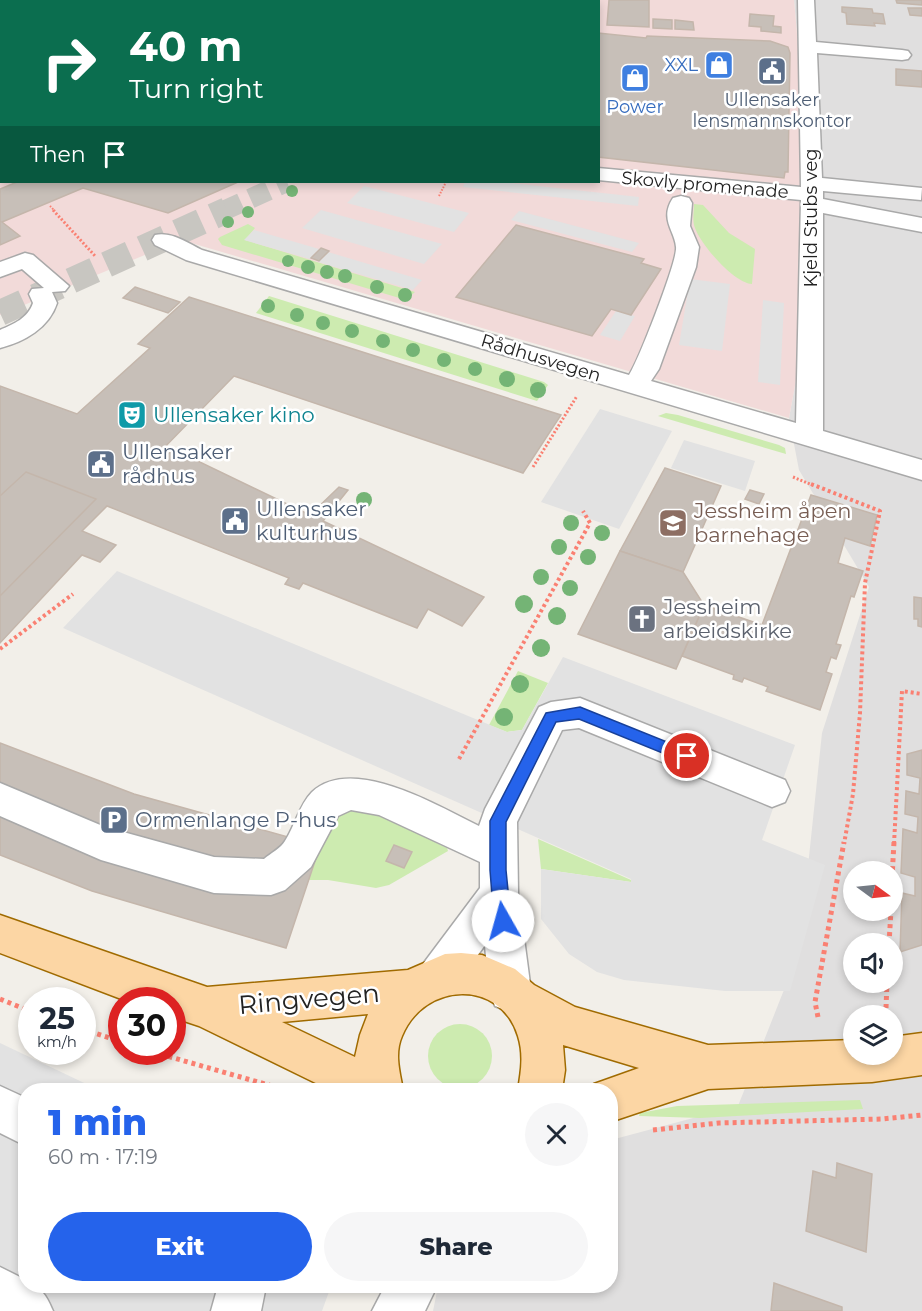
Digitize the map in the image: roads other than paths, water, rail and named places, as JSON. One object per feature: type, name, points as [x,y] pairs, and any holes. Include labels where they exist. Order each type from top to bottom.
[{"type":"main road","name":"Ringvegen","points":[[0,934],[48,954],[207,1008],[362,1083]]},
{"type":"main road","name":"Ringvegen","points":[[207,1008],[424,984],[460,973],[497,982],[567,1026],[708,1067]]},
{"type":"main road","name":"Ringvegen","points":[[379,1083],[376,1052],[381,1033],[389,1016],[424,984]]},
{"type":"main road","points":[[516,996],[535,1021],[545,1051],[542,1083]]},
{"type":"main road","name":"Ringvegen","points":[[618,1097],[708,1067],[872,1061],[922,1054]]},
{"type":"street","name":"Kjeld Stubs veg","points":[[806,0],[812,194],[809,436]]},
{"type":"street","points":[[808,47],[902,55]]},
{"type":"street","name":"Skovly promenade","points":[[600,174],[812,194]]},
{"type":"street","points":[[812,194],[921,194]]},
{"type":"street","points":[[812,194],[922,225]]},
{"type":"street","points":[[635,386],[646,369],[684,267],[688,247],[679,226],[681,203]]},
{"type":"street","name":"Rådhusvegen","points":[[163,240],[194,255],[922,470]]},
{"type":"street","points":[[0,270],[25,260],[49,290],[38,318],[32,324],[0,340]]},
{"type":"street","points":[[516,996],[499,893],[498,821],[551,717],[580,713],[772,791]]},
{"type":"street","points":[[0,799],[101,843],[214,875],[271,877],[298,855],[325,804],[338,797],[351,794],[367,795],[387,801],[498,852]]},
{"type":"street","points":[[424,984],[499,893]]},
{"type":"street","points":[[0,1108],[18,1119]]},
{"type":"street","points":[[0,1291],[28,1311]]},
{"type":"street","points":[[237,1311],[241,1293]]},
{"type":"street","points":[[388,1311],[389,1293]]},
{"type":"street","points":[[397,1311],[408,1293]]},
{"type":"tunnel","points":[[223,211],[285,183]]},
{"type":"tunnel","points":[[0,313],[227,210]]},
{"type":"place","name":"XXL","points":[[719,65]]},
{"type":"place","name":"Ullensaker lensmannskontor","points":[[772,71]]},
{"type":"place","name":"Power","points":[[635,78]]},
{"type":"place","name":"Ullensaker kino","points":[[132,415]]},
{"type":"place","name":"Ullensaker rådhus","points":[[101,464]]},
{"type":"place","name":"Ullensaker kulturhus","points":[[235,521]]},
{"type":"place","name":"Jessheim åpen barnehage","points":[[673,523]]},
{"type":"place","name":"Jessheim arbeidskirke","points":[[642,619]]},
{"type":"place","name":"Ormenlange P-hus","points":[[114,820]]}]
